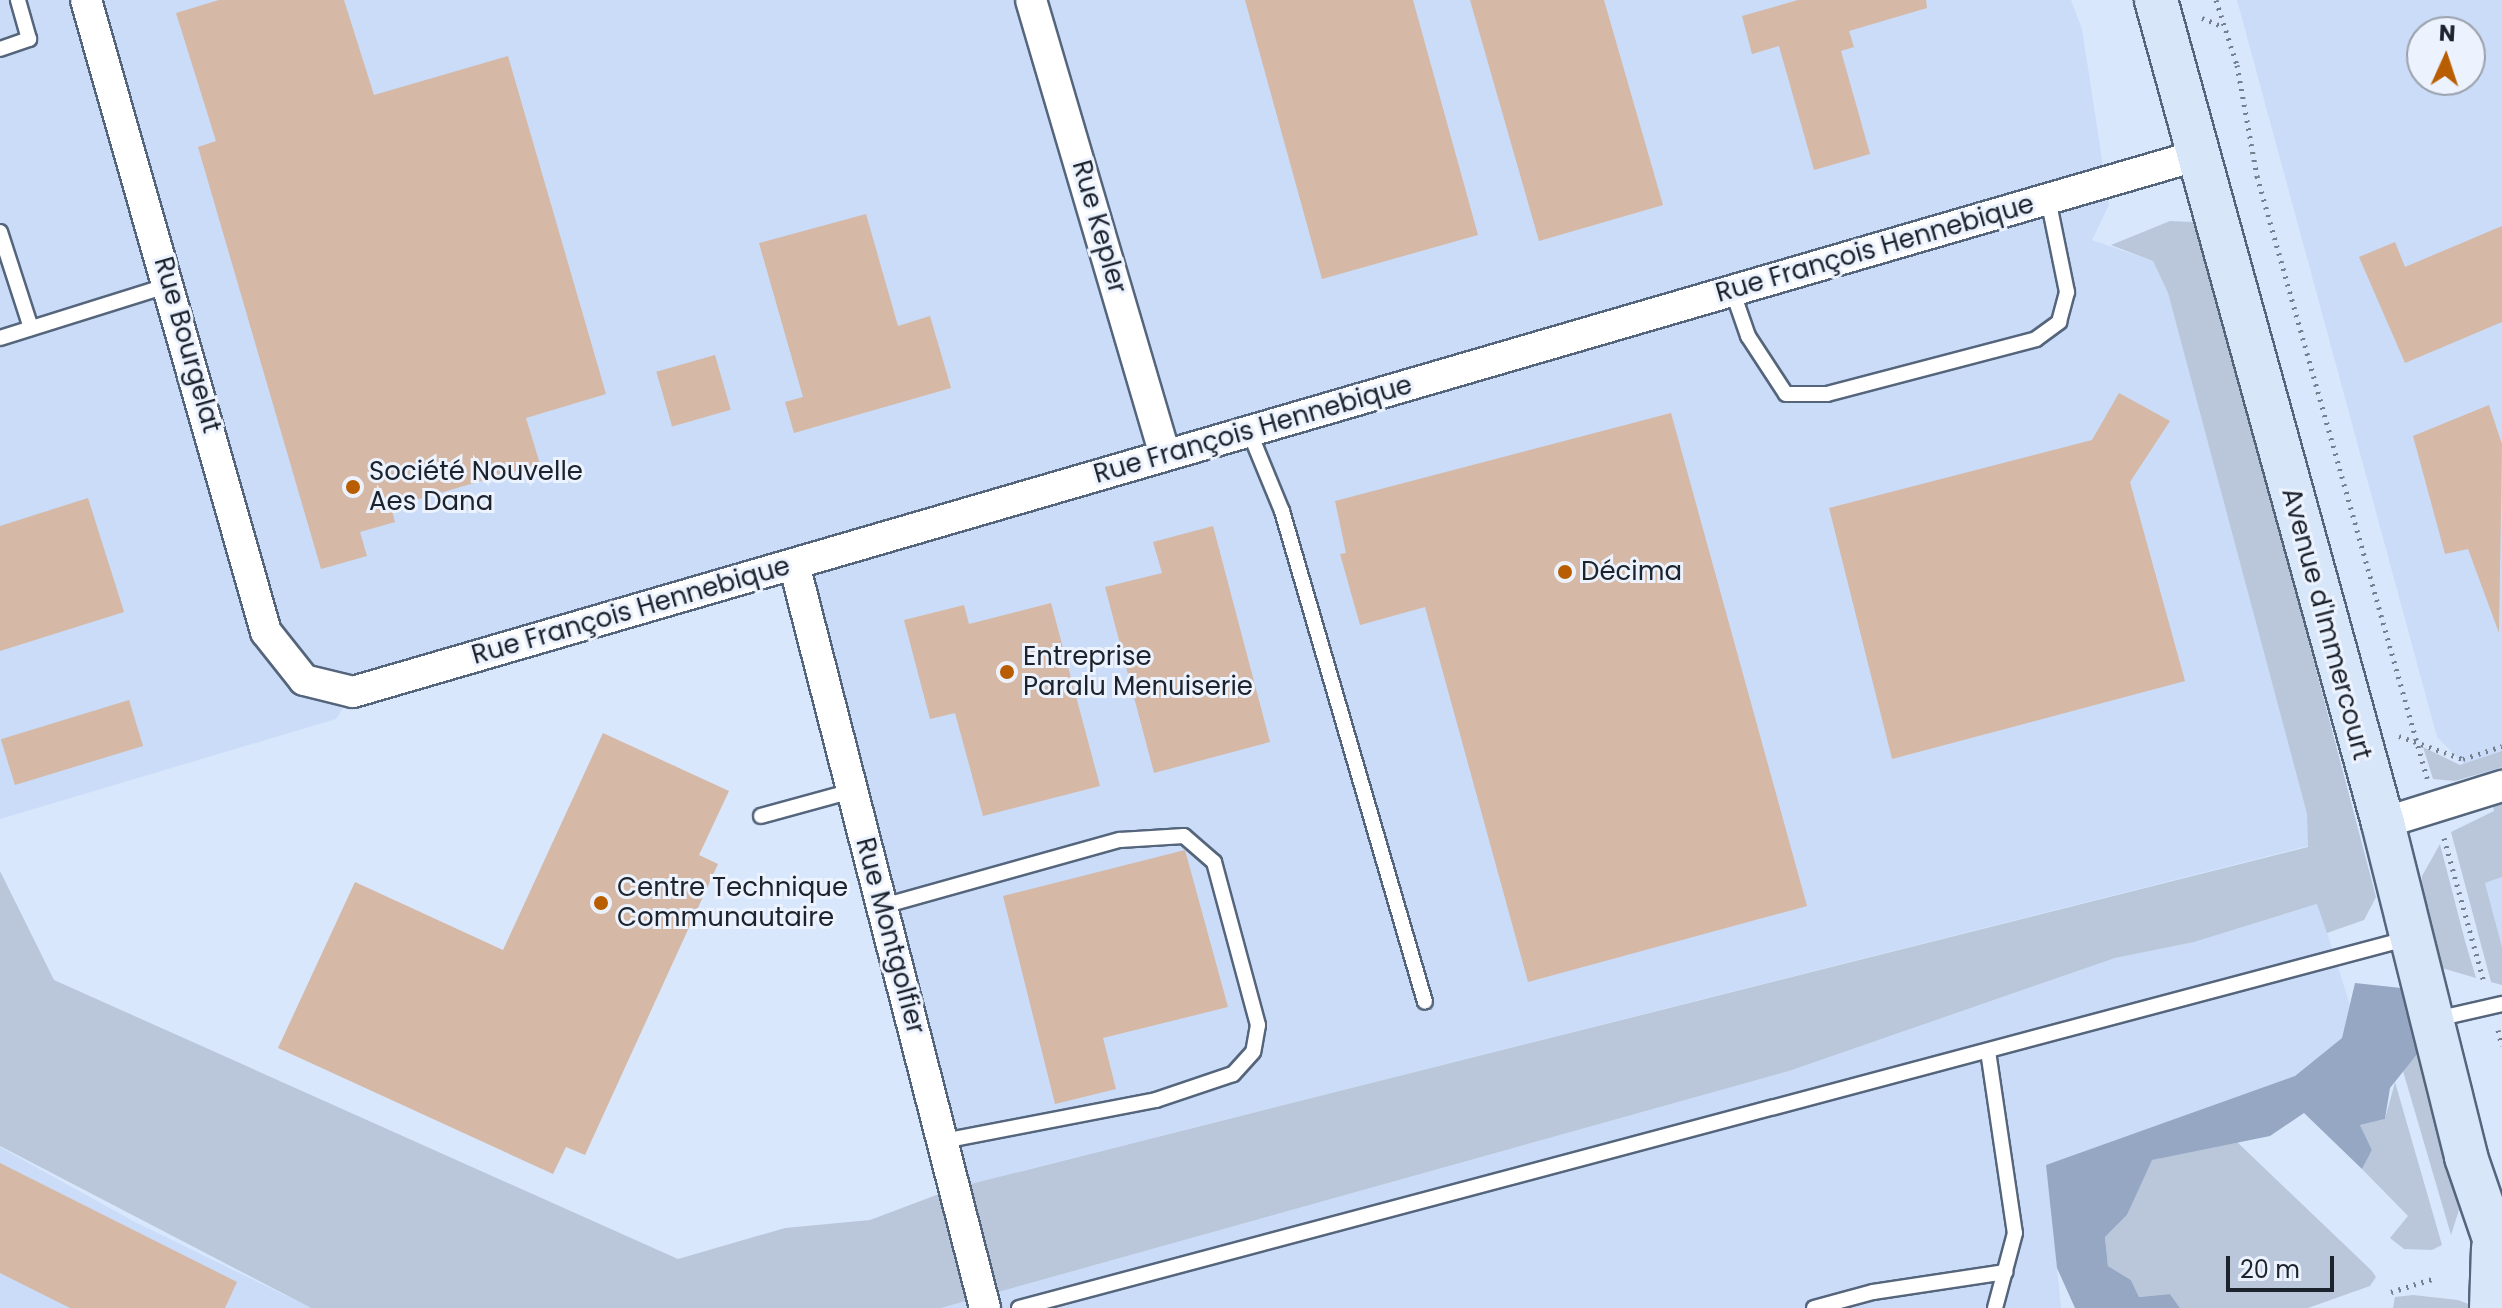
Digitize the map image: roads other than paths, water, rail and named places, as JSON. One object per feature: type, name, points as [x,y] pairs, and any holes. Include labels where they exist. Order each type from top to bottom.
[{"type":"main road","name":"Avenue d'Immercourt","points":[[2156,0],[2202,154],[2383,823],[2431,1020],[2494,1232],[2491,1308]]},
{"type":"street","name":"Rue Bourgelat","points":[[86,0],[170,285],[266,632],[304,680]]},
{"type":"street","name":"Rue Kepler","points":[[1031,0],[1165,455]]},
{"type":"street","name":"Rue François Hennebique","points":[[304,680],[353,692],[2202,154]]},
{"type":"street","name":"Rue Montgolfier","points":[[794,564],[985,1308]]},
{"type":"street","points":[[2383,823],[2502,786]]},
{"type":"lane","points":[[0,49],[29,39],[18,0]]},
{"type":"lane","points":[[1732,290],[1748,336],[1786,394],[1827,394],[2036,339],[2059,322],[2067,292],[2048,199]]},
{"type":"lane","points":[[0,232],[31,328]]},
{"type":"lane","points":[[0,338],[170,285]]},
{"type":"lane","points":[[1249,431],[1282,511],[1425,1002]]},
{"type":"lane","points":[[761,816],[852,791]]},
{"type":"lane","points":[[883,906],[1120,840],[1184,836],[1214,862],[1258,1025],[1253,1052],[1233,1074],[1156,1100],[944,1141]]},
{"type":"lane","points":[[1019,1308],[1075,1301],[2410,938]]},
{"type":"lane","points":[[2431,1020],[2496,1006]]},
{"type":"lane","points":[[1988,1051],[2015,1233],[1995,1308]]},
{"type":"lane","points":[[1814,1308],[1873,1292],[2005,1272]]},
{"type":"place","name":"Société Nouvelle Aes Dana","points":[[353,487]]},
{"type":"place","name":"Décima","points":[[1565,572]]},
{"type":"place","name":"Entreprise Paralu Menuiserie","points":[[1007,672]]},
{"type":"place","name":"Centre Technique Communautaire","points":[[601,903]]}]
